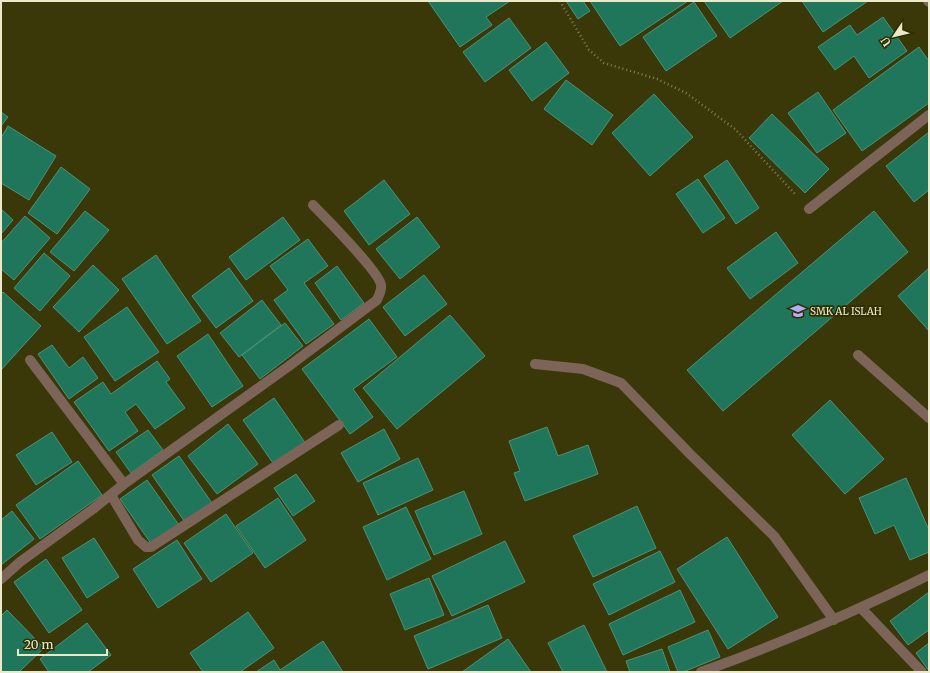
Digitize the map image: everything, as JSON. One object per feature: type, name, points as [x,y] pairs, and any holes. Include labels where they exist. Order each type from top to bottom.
[{"type":"street","points":[[809,209],[929,115]]},
{"type":"street","points":[[1,580],[20,562],[124,484],[289,366],[377,300],[380,293],[381,284],[376,275],[359,254],[313,205]]},
{"type":"street","points":[[858,355],[929,418]]},
{"type":"street","points":[[30,360],[124,484]]},
{"type":"street","points":[[535,364],[583,369],[621,383],[690,454],[774,536],[834,620]]},
{"type":"street","points":[[111,495],[138,540],[146,547],[151,547],[338,425]]},
{"type":"street","points":[[701,672],[834,620],[929,575]]},
{"type":"street","points":[[861,608],[922,672]]},
{"type":"path","points":[[560,1],[589,50],[604,63],[657,79],[686,93],[734,129],[809,209]]},
{"type":"building","points":[[428,1],[510,1],[486,17],[492,25],[460,47]]},
{"type":"building","points":[[566,1],[583,1],[590,11],[578,19]]},
{"type":"building","points":[[590,1],[688,1],[620,46]]},
{"type":"building","points":[[704,1],[783,1],[730,38]]},
{"type":"building","points":[[802,1],[868,1],[823,32]]},
{"type":"building","points":[[694,2],[717,36],[666,71],[643,37]]},
{"type":"building","points":[[883,17],[907,51],[869,78],[854,56],[835,70],[818,47],[850,25],[857,35]]},
{"type":"building","points":[[509,18],[531,48],[485,82],[463,52]]},
{"type":"building","points":[[546,42],[569,73],[532,101],[509,70]]},
{"type":"building","points":[[919,47],[929,61],[929,103],[862,151],[833,110]]},
{"type":"building","points":[[566,80],[613,115],[592,145],[544,109]]},
{"type":"building","points":[[818,92],[846,133],[817,153],[788,113]]},
{"type":"building","points":[[654,94],[693,137],[650,176],[612,133]]},
{"type":"building","points":[[1,112],[8,117],[1,126]]},
{"type":"building","points":[[772,114],[829,169],[805,193],[749,138]]},
{"type":"building","points":[[8,126],[56,156],[29,200],[1,183],[1,138]]},
{"type":"building","points":[[929,132],[929,190],[914,202],[886,166]]},
{"type":"building","points":[[727,160],[759,208],[736,224],[704,176]]},
{"type":"building","points":[[61,167],[90,189],[57,234],[28,213]]},
{"type":"building","points":[[698,179],[725,218],[703,233],[676,194]]},
{"type":"building","points":[[384,180],[410,214],[369,245],[344,211]]},
{"type":"building","points":[[1,209],[13,220],[1,234]]},
{"type":"building","points":[[85,211],[109,230],[74,271],[50,252]]},
{"type":"building","name":"SMK AL ISLAH","points":[[874,211],[908,252],[723,411],[687,370]]},
{"type":"building","points":[[25,216],[50,238],[14,280],[1,269],[1,243]]},
{"type":"building","points":[[283,217],[300,240],[246,280],[229,257]]},
{"type":"building","points":[[417,217],[440,247],[400,279],[376,249]]},
{"type":"building","points":[[776,232],[798,263],[750,299],[727,268]]},
{"type":"building","points":[[308,239],[328,266],[304,283],[334,324],[306,344],[274,300],[288,290],[270,266]]},
{"type":"building","points":[[44,253],[70,276],[40,311],[14,288]]},
{"type":"building","points":[[156,255],[201,321],[167,344],[122,279]]},
{"type":"building","points":[[93,265],[119,290],[79,332],[53,307]]},
{"type":"building","points":[[337,266],[364,303],[341,320],[315,283]]},
{"type":"building","points":[[229,268],[253,301],[216,328],[192,296]]},
{"type":"building","name":"SMK AL ISLAH","points":[[929,268],[929,331],[898,296]]},
{"type":"building","points":[[424,275],[447,304],[405,336],[383,307]]},
{"type":"building","points":[[3,292],[41,326],[1,370],[1,294]]},
{"type":"building","points":[[262,300],[281,325],[239,357],[220,333]]},
{"type":"building","points":[[127,307],[159,352],[115,381],[84,337]]},
{"type":"building","points":[[450,315],[485,356],[397,429],[363,388]]},
{"type":"building","points":[[369,319],[397,357],[353,389],[373,417],[350,434],[302,369]]},
{"type":"building","points":[[285,323],[303,346],[260,379],[242,355]]},
{"type":"building","points":[[208,334],[243,386],[212,407],[177,356]]},
{"type":"building","points":[[52,345],[69,368],[83,357],[98,378],[69,399],[38,354]]},
{"type":"building","points":[[157,361],[170,379],[166,382],[185,408],[155,429],[136,404],[125,412],[138,431],[109,451],[74,402],[103,382],[111,394]]},
{"type":"building","points":[[274,398],[306,444],[275,466],[243,420]]},
{"type":"building","points":[[830,400],[884,459],[845,494],[792,435]]},
{"type":"building","points":[[228,424],[258,464],[217,494],[188,456]]},
{"type":"building","points":[[547,427],[558,456],[588,445],[598,474],[525,501],[514,473],[520,471],[509,441]]},
{"type":"building","points":[[384,429],[400,459],[358,482],[341,453]]},
{"type":"building","points":[[148,430],[163,450],[131,473],[116,452]]},
{"type":"building","points":[[52,432],[72,462],[36,485],[16,455]]},
{"type":"building","points":[[179,456],[212,503],[185,522],[152,475]]},
{"type":"building","points":[[418,458],[433,490],[378,515],[363,483]]},
{"type":"building","points":[[78,461],[102,495],[40,539],[16,505]]},
{"type":"building","points":[[296,474],[315,501],[293,516],[274,488]]},
{"type":"building","points":[[906,478],[929,530],[929,552],[910,560],[894,525],[875,534],[859,498]]},
{"type":"building","points":[[147,480],[179,525],[152,545],[120,499]]},
{"type":"building","points":[[464,491],[482,534],[434,555],[415,511]]},
{"type":"building","points":[[278,498],[306,540],[265,568],[236,526]]},
{"type":"building","points":[[637,506],[656,548],[593,577],[573,536]]},
{"type":"building","points":[[406,507],[431,559],[387,580],[363,527]]},
{"type":"building","points":[[12,511],[34,539],[1,565],[1,520]]},
{"type":"building","points":[[226,514],[253,553],[211,582],[184,543]]},
{"type":"building","points":[[727,537],[778,617],[728,649],[677,569]]},
{"type":"building","points":[[94,538],[119,577],[87,598],[62,558]]},
{"type":"building","points":[[177,540],[202,579],[158,608],[133,569]]},
{"type":"building","points":[[505,541],[525,582],[452,616],[432,576]]},
{"type":"building","points":[[660,551],[675,582],[609,615],[593,584]]},
{"type":"building","points":[[46,559],[82,610],[49,633],[14,582]]},
{"type":"building","points":[[429,578],[444,615],[405,630],[390,594]]},
{"type":"building","points":[[680,590],[695,622],[623,655],[609,624]]},
{"type":"building","points":[[929,592],[929,630],[908,645],[890,621]]},
{"type":"building","points":[[488,605],[502,638],[428,669],[414,636]]},
{"type":"building","points":[[7,610],[44,648],[19,672],[1,672],[1,616]]},
{"type":"building","points":[[248,612],[274,648],[240,672],[203,672],[190,653]]},
{"type":"building","points":[[87,623],[111,655],[88,672],[49,672],[40,659]]},
{"type":"building","points":[[584,625],[607,672],[563,672],[548,643]]},
{"type":"building","points":[[708,630],[720,657],[683,672],[678,672],[668,647]]},
{"type":"building","points":[[508,639],[531,672],[462,672]]},
{"type":"building","points":[[323,641],[343,672],[256,672],[274,660],[280,670]]},
{"type":"building","points":[[929,643],[929,671],[916,653]]},
{"type":"building","points":[[662,649],[670,672],[630,672],[626,661]]},
{"type":"place","name":"SMK AL ISLAH","points":[[798,311]]}]
